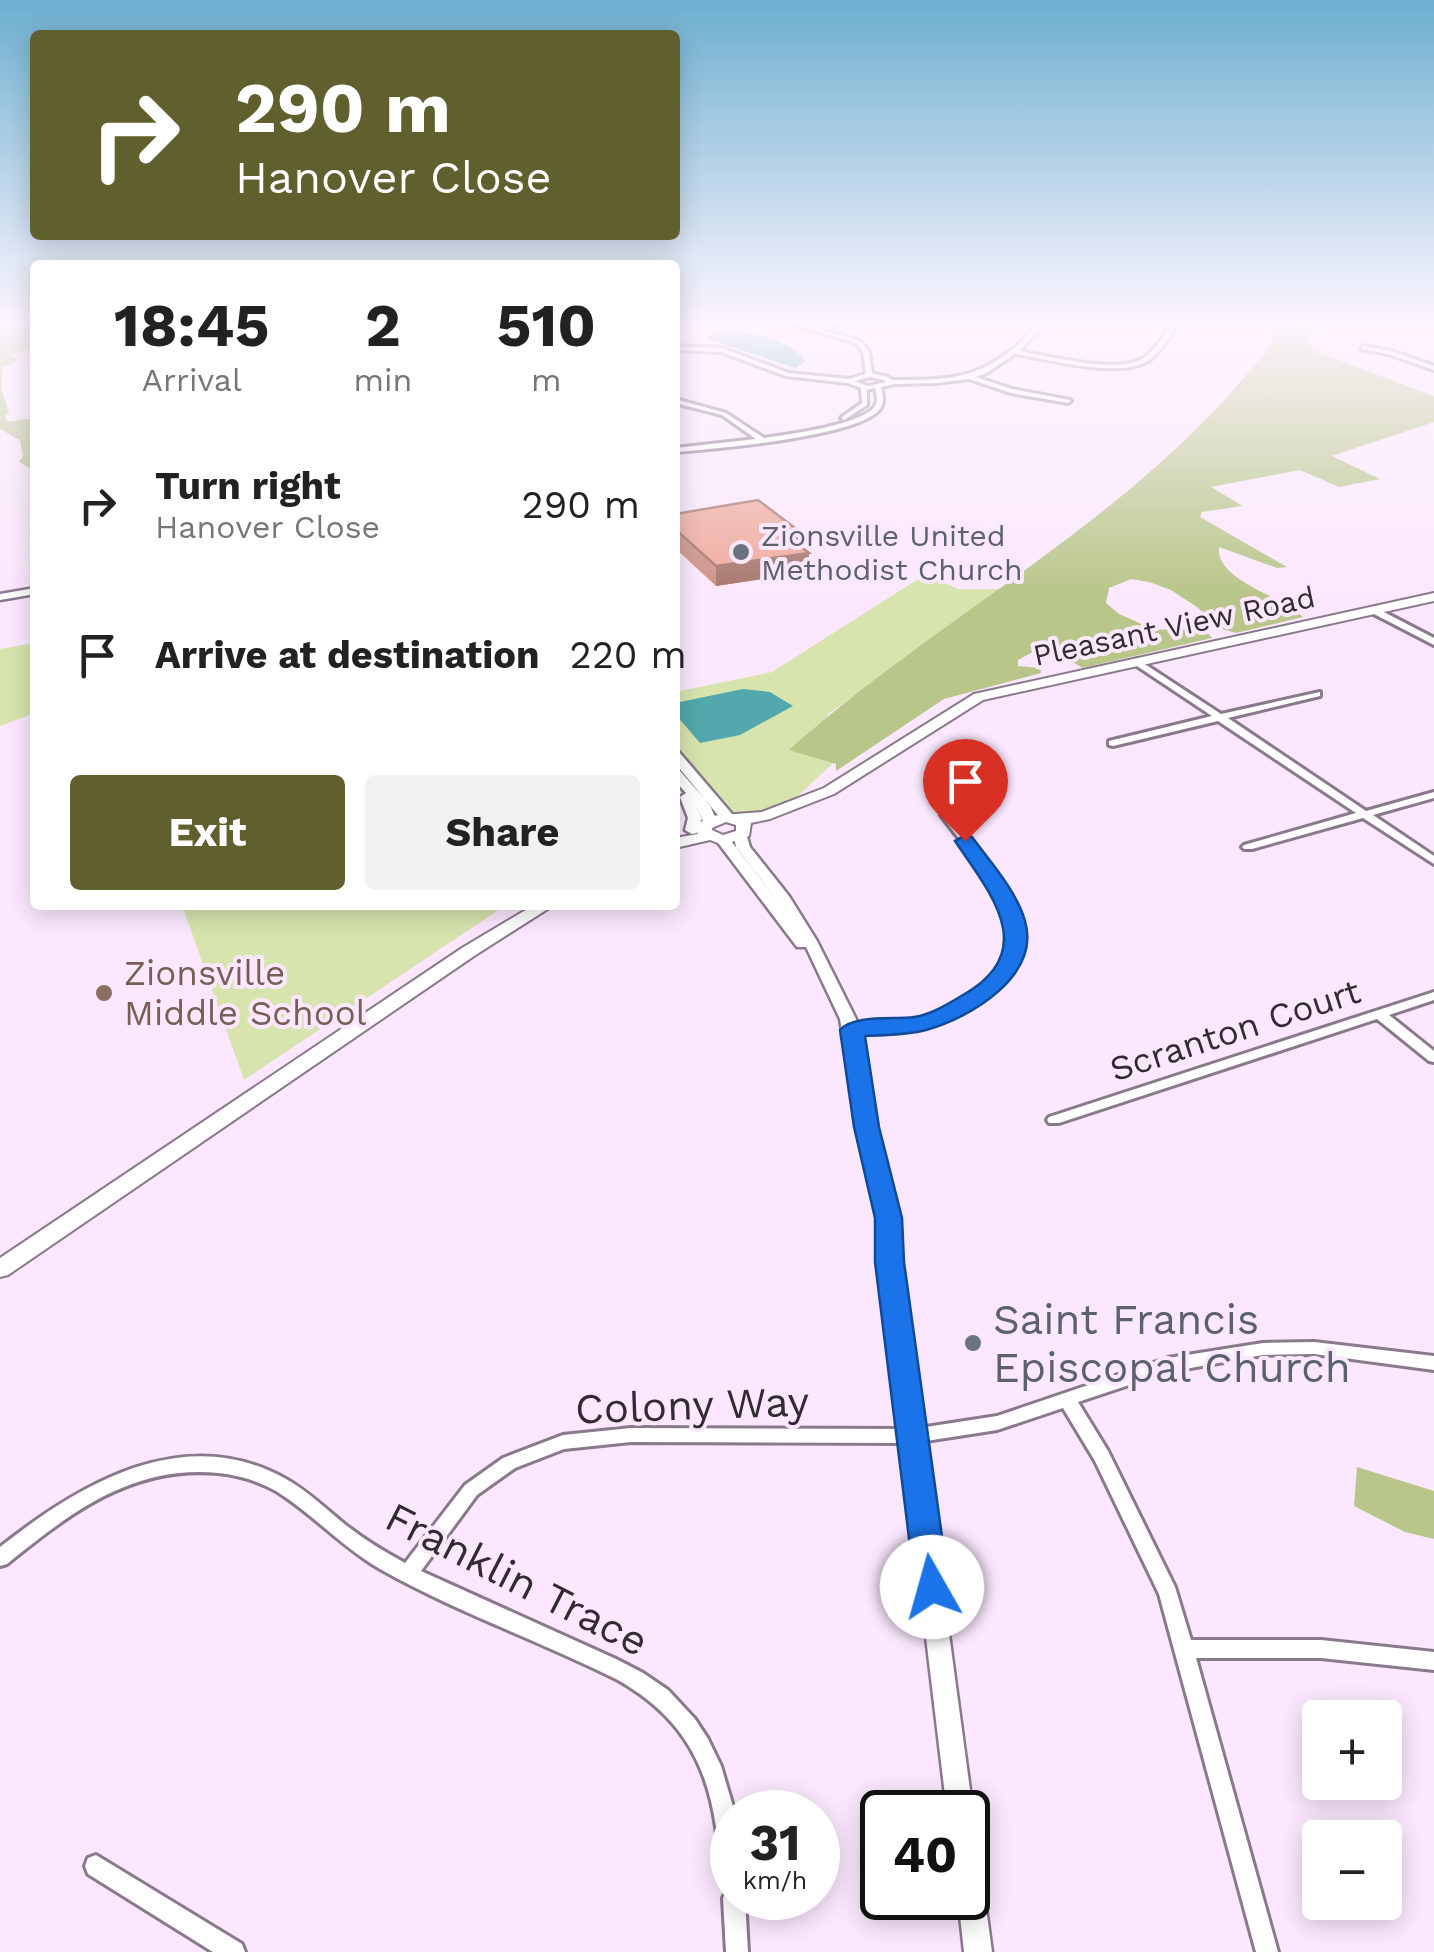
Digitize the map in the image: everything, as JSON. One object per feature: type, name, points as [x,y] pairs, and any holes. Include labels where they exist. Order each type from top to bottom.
[{"type":"main road","name":"Pleasant View Road","points":[[738,826],[826,801],[859,783],[933,725],[979,698],[1434,597]]},
{"type":"main road","points":[[707,830],[738,826]]},
{"type":"main road","points":[[680,838],[738,826]]},
{"type":"main road","points":[[468,952],[523,910]]},
{"type":"main road","points":[[0,1269],[468,952],[538,910]]},
{"type":"street","points":[[720,413],[758,437],[854,413]]},
{"type":"street","points":[[680,447],[828,429],[870,413]]},
{"type":"street","points":[[0,597],[30,592]]},
{"type":"street","points":[[1375,611],[1434,642]]},
{"type":"street","points":[[1137,662],[1434,861]]},
{"type":"street","points":[[1113,743],[1317,694]]},
{"type":"street","points":[[680,761],[738,826],[743,847],[784,898],[852,1030],[866,1127],[889,1218],[890,1262],[957,1790]]},
{"type":"street","points":[[680,781],[695,818],[827,976]]},
{"type":"street","points":[[1248,847],[1434,795]]},
{"type":"street","points":[[852,1030],[920,1024],[944,1015],[997,981],[1012,957],[1016,931],[1009,908],[946,815]]},
{"type":"street","name":"Scranton Court","points":[[1054,1120],[1434,996]]},
{"type":"street","points":[[1379,1014],[1434,1058]]},
{"type":"street","name":"Colony Way","points":[[408,1574],[471,1490],[509,1463],[563,1442],[631,1436],[913,1436],[997,1423],[1168,1365],[1263,1349],[1314,1348],[1434,1362]]},
{"type":"street","points":[[1068,1401],[1132,1514],[1168,1594],[1267,1952]]},
{"type":"street","name":"Franklin Trace","points":[[0,1558],[73,1502],[104,1486],[154,1469],[200,1464],[262,1474],[284,1484],[360,1545],[408,1574],[624,1672],[652,1689],[672,1708],[705,1752],[720,1790]]},
{"type":"street","points":[[1185,1650],[1322,1649],[1434,1661]]},
{"type":"street","points":[[96,1866],[234,1952]]},
{"type":"street","points":[[735,1920],[736,1952]]},
{"type":"street","points":[[974,1920],[978,1952]]},
{"type":"shaded area","points":[[0,413],[9,413],[5,416],[7,422],[30,419],[30,468],[19,462],[23,456],[20,440],[0,429]]},
{"type":"shaded area","points":[[1211,413],[1434,413],[1434,422],[1332,456],[1380,479],[1339,487],[1300,470],[1211,487],[1243,506],[1202,512],[1200,517],[1287,567],[1277,568],[1219,547],[1228,569],[1303,617],[1236,633],[1219,628],[1171,590],[1131,579],[1109,588],[1106,603],[1119,614],[1155,630],[1203,627],[1212,638],[1083,668],[1044,646],[1018,660],[1018,666],[1040,668],[1041,673],[944,699],[836,771],[836,764],[789,750],[850,699],[1105,509],[1166,458]]},
{"type":"shaded area","points":[[926,574],[958,589],[1004,589],[827,715],[846,751],[787,806],[742,817],[719,805],[680,754],[680,691],[772,672]]},
{"type":"shaded area","points":[[30,644],[30,715],[0,726],[0,649]]},
{"type":"shaded area","points":[[743,689],[770,692],[793,706],[740,735],[700,743],[680,720],[680,702]]},
{"type":"shaded area","points":[[184,910],[499,910],[244,1080]]},
{"type":"shaded area","points":[[1357,1467],[1434,1491],[1434,1539],[1405,1532],[1354,1506]]},
{"type":"building","points":[[758,500],[799,531],[785,534],[809,553],[716,566],[680,534],[680,513]]},
{"type":"place","name":"Zionsville United Methodist Church","points":[[741,552]]},
{"type":"place","name":"Zionsville Middle School","points":[[104,993]]},
{"type":"place","name":"Saint Francis Episcopal Church","points":[[973,1343]]},
{"type":"route","points":[[932,1587],[890,1262],[889,1218],[866,1127],[852,1030],[920,1024],[944,1015],[982,994],[1007,968],[1017,940],[1015,922],[1002,894],[965,841]]}]
